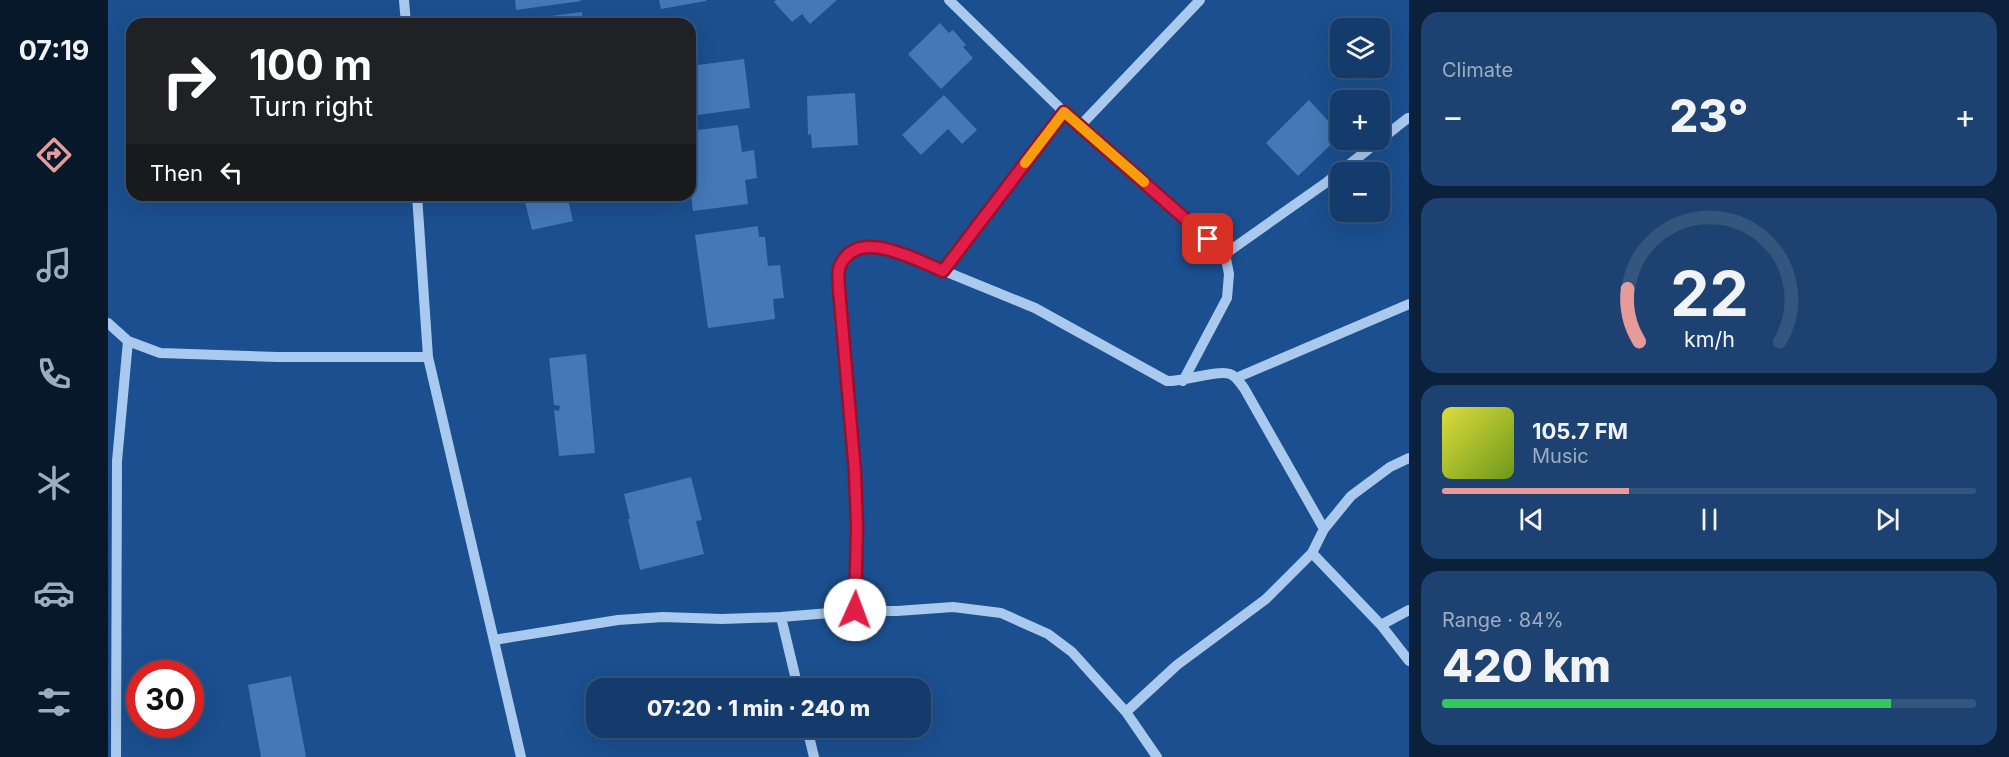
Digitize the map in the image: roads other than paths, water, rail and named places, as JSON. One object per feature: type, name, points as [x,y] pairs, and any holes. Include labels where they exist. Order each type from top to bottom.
[{"type":"street","points":[[404,0],[406,18]]},
{"type":"street","points":[[949,0],[1064,112],[1225,254],[1229,274],[1227,298],[1183,381]]},
{"type":"street","points":[[1080,126],[1200,0]]},
{"type":"street","points":[[943,271],[1064,112]]},
{"type":"street","points":[[1225,254],[1327,182],[1408,118]]},
{"type":"street","points":[[417,201],[428,357],[521,757]]},
{"type":"street","points":[[855,610],[857,527],[855,472],[847,395],[839,268],[848,253],[864,246],[888,248],[1035,308],[1167,381],[1183,381],[1220,373],[1230,374],[1244,388],[1324,529]]},
{"type":"street","points":[[1236,378],[1409,304]]},
{"type":"street","points":[[109,324],[128,341],[160,353],[277,357],[428,357]]},
{"type":"street","points":[[116,757],[117,461],[128,341]]},
{"type":"street","points":[[1126,712],[1177,665],[1266,599],[1311,553],[1324,529],[1351,496],[1390,467],[1409,458]]},
{"type":"street","points":[[1311,553],[1381,625],[1409,661]]},
{"type":"street","points":[[494,640],[618,620],[663,617],[722,619],[781,617],[855,610],[897,611],[953,607],[1001,613],[1047,634],[1072,652],[1126,712],[1157,757]]},
{"type":"street","points":[[1381,625],[1409,610]]},
{"type":"street","points":[[781,617],[796,678]]},
{"type":"street","points":[[809,738],[814,757]]}]
